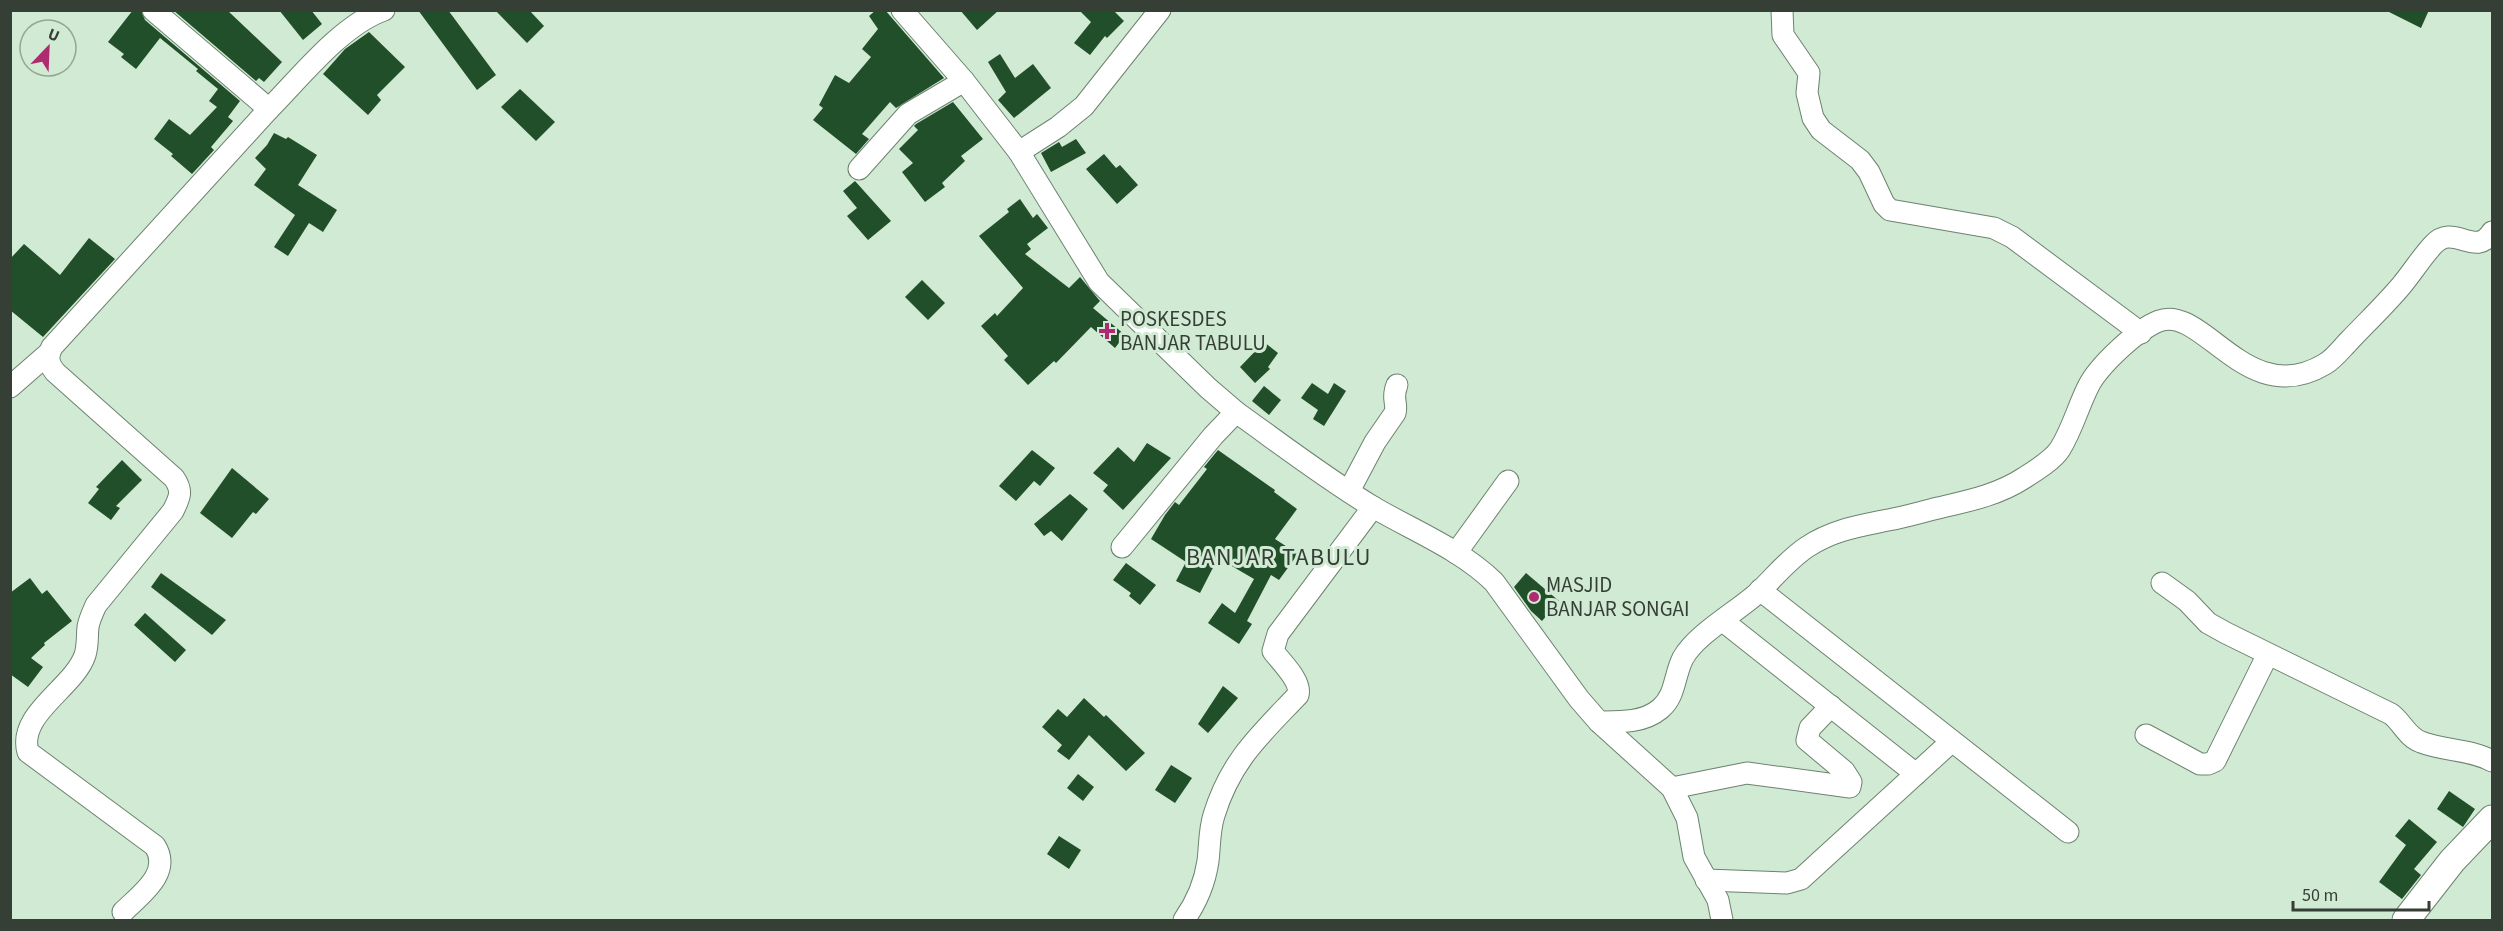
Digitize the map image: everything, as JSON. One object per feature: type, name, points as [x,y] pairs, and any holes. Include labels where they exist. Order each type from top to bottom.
[{"type":"street","points":[[153,10],[269,109]]},
{"type":"street","points":[[122,918],[153,882],[161,864],[161,855],[155,846],[28,752],[26,743],[31,724],[75,672],[85,655],[88,624],[96,605],[173,511],[181,495],[180,486],[174,478],[55,372],[50,365],[50,353],[52,347],[269,109],[341,38],[366,19],[384,10]]},
{"type":"street","points":[[902,10],[964,81],[1019,152],[1099,282],[1200,380],[1236,412],[1349,491],[1373,507],[1456,553],[1494,582],[1579,699],[1599,722],[1672,788],[1687,818],[1694,857],[1718,900],[1722,921]]},
{"type":"street","points":[[1019,152],[1058,127],[1084,106],[1160,10]]},
{"type":"street","points":[[1782,10],[1783,34],[1809,73],[1808,93],[1813,118],[1821,130],[1860,160],[1869,172],[1884,204],[1890,210],[1994,228],[2012,237],[2141,333]]},
{"type":"street","points":[[859,169],[908,114],[964,81]]},
{"type":"street","points":[[1599,722],[1635,720],[1660,709],[1671,696],[1683,657],[1760,590],[1778,570],[1808,546],[1839,530],[1982,499],[2023,479],[2058,452],[2078,413],[2088,385],[2103,367],[2157,322],[2174,320],[2189,325],[2228,354],[2267,375],[2286,377],[2309,371],[2324,365],[2337,354],[2402,285],[2434,243],[2443,237],[2454,237],[2477,244],[2487,241],[2493,232]]},
{"type":"street","points":[[10,387],[50,353]]},
{"type":"street","points":[[1349,491],[1375,442],[1395,413],[1397,408],[1393,393],[1397,385]]},
{"type":"street","points":[[1122,547],[1207,443],[1236,412]]},
{"type":"street","points":[[1456,553],[1508,481]]},
{"type":"street","points":[[1184,921],[1203,880],[1214,813],[1233,767],[1298,695],[1299,690],[1296,683],[1273,651],[1278,633],[1373,507]]},
{"type":"street","points":[[2162,583],[2187,601],[2208,623],[2267,656],[2309,673],[2391,714],[2401,721],[2407,732],[2418,742],[2478,753],[2493,761]]},
{"type":"street","points":[[1760,590],[2068,832]]},
{"type":"street","points":[[1723,621],[1916,774]]},
{"type":"street","points":[[2146,735],[2200,764],[2215,761],[2267,656]]},
{"type":"street","points":[[1672,788],[1747,773],[1850,787],[1851,782],[1844,771],[1807,740],[1810,728],[1831,706]]},
{"type":"street","points":[[1706,880],[1787,883],[1801,879],[1951,742]]},
{"type":"street","points":[[2406,921],[2452,861],[2493,819]]},
{"type":"building","points":[[133,10],[141,10],[145,20],[240,101],[228,117],[233,121],[211,147],[214,150],[192,174],[171,156],[173,154],[154,139],[169,119],[190,135],[217,107],[209,101],[218,89],[196,71],[198,69],[160,38],[136,69],[121,57],[124,54],[108,42]]},
{"type":"building","points":[[173,10],[227,10],[282,62],[264,82],[259,78],[256,81]]},
{"type":"building","points":[[279,10],[311,10],[322,24],[303,40]]},
{"type":"building","points":[[418,10],[448,10],[496,75],[477,90]]},
{"type":"building","points":[[495,10],[529,10],[544,26],[527,43]]},
{"type":"building","points":[[876,10],[885,10],[944,78],[896,108],[890,102],[862,134],[869,139],[856,154],[813,120],[823,108],[819,105],[835,75],[849,83],[871,57],[862,49],[878,29],[869,16]]},
{"type":"building","points":[[960,10],[999,10],[977,30]]},
{"type":"building","points":[[1079,10],[1113,10],[1124,21],[1107,38],[1105,36],[1090,55],[1074,43],[1091,22]]},
{"type":"building","points":[[2385,10],[2429,10],[2421,28]]},
{"type":"building","points":[[369,32],[405,67],[377,95],[381,100],[368,115],[323,74],[345,49]]},
{"type":"building","points":[[1000,54],[1015,78],[1033,64],[1051,88],[1014,118],[998,100],[1006,92],[988,62]]},
{"type":"building","points":[[520,89],[555,122],[536,141],[501,107]]},
{"type":"building","points":[[953,102],[983,139],[961,156],[965,161],[942,183],[945,187],[925,202],[902,172],[913,163],[899,149],[918,130],[914,126],[916,124]]},
{"type":"building","points":[[274,133],[286,139],[288,137],[317,155],[298,185],[337,210],[323,232],[309,223],[288,256],[274,247],[295,215],[254,185],[266,169],[255,158]]},
{"type":"building","points":[[1076,139],[1086,153],[1051,172],[1041,153],[1059,142],[1062,147]]},
{"type":"building","points":[[1104,154],[1116,168],[1120,165],[1138,185],[1117,204],[1086,169]]},
{"type":"building","points":[[855,181],[891,221],[868,240],[847,216],[857,208],[843,191]]},
{"type":"building","points":[[1020,199],[1033,218],[1037,214],[1048,228],[1027,244],[1031,249],[1025,254],[1069,288],[1080,277],[1100,301],[1093,308],[1125,335],[1115,348],[1091,327],[1056,363],[1054,361],[1028,385],[1004,360],[1008,356],[981,326],[995,313],[997,316],[1023,288],[979,236],[1009,212],[1007,209]]},
{"type":"building","points":[[89,238],[115,259],[43,337],[10,310],[10,259],[24,244],[60,275]]},
{"type":"building","points":[[922,280],[945,303],[928,320],[905,297]]},
{"type":"building","points":[[1264,342],[1278,353],[1268,367],[1270,369],[1255,383],[1240,367]]},
{"type":"building","points":[[1312,383],[1328,394],[1334,383],[1346,391],[1324,426],[1313,419],[1318,410],[1301,398]]},
{"type":"building","points":[[1264,386],[1281,400],[1269,415],[1252,401]]},
{"type":"building","points":[[1147,443],[1171,458],[1123,510],[1103,491],[1108,485],[1093,473],[1118,447],[1134,462]]},
{"type":"building","points":[[1032,450],[1055,468],[1040,486],[1034,481],[1016,501],[999,486]]},
{"type":"building","points":[[1218,450],[1275,490],[1274,492],[1297,509],[1275,539],[1298,554],[1279,580],[1271,575],[1247,621],[1252,624],[1239,644],[1208,623],[1222,603],[1235,613],[1254,579],[1218,558],[1200,593],[1176,581],[1186,562],[1151,539],[1165,515],[1175,502],[1179,505],[1207,469],[1204,467]]},
{"type":"building","points":[[122,460],[142,480],[116,506],[120,508],[111,520],[88,503],[99,489],[96,487]]},
{"type":"building","points":[[232,468],[269,499],[256,514],[253,512],[232,538],[200,513]]},
{"type":"building","points":[[1070,494],[1088,509],[1062,541],[1051,531],[1044,536],[1034,524]]},
{"type":"building","points":[[1126,563],[1156,585],[1140,605],[1129,596],[1131,593],[1113,580]]},
{"type":"building","points":[[161,573],[226,620],[212,635],[151,587]]},
{"type":"building","name":"MASJID BANJAR SONGAI","points":[[1526,573],[1559,601],[1542,621],[1531,611],[1514,587]]},
{"type":"building","points":[[30,578],[42,594],[47,590],[72,621],[44,643],[45,645],[31,658],[43,667],[28,687],[10,674],[10,593]]},
{"type":"building","points":[[145,613],[186,650],[175,662],[134,625]]},
{"type":"building","points":[[1223,686],[1238,698],[1208,733],[1198,724]]},
{"type":"building","points":[[1084,698],[1104,717],[1106,715],[1145,753],[1126,771],[1089,735],[1069,760],[1057,751],[1062,745],[1042,727],[1058,709],[1067,717]]},
{"type":"building","points":[[1171,765],[1192,778],[1175,803],[1155,790]]},
{"type":"building","points":[[1078,774],[1094,787],[1083,801],[1067,788]]},
{"type":"building","points":[[2449,791],[2475,809],[2463,827],[2437,809]]},
{"type":"building","points":[[2409,819],[2437,842],[2414,869],[2421,875],[2402,899],[2379,882],[2406,845],[2395,836]]},
{"type":"building","points":[[1059,836],[1081,850],[1069,869],[1047,854]]},
{"type":"place","name":"POSKESDES BANJAR TABULU","points":[[1107,331]]},
{"type":"place","name":"MASJID BANJAR SONGAI","points":[[1534,597]]},
{"type":"district","name":"BANJAR TABULU","points":[[1279,557]]}]
